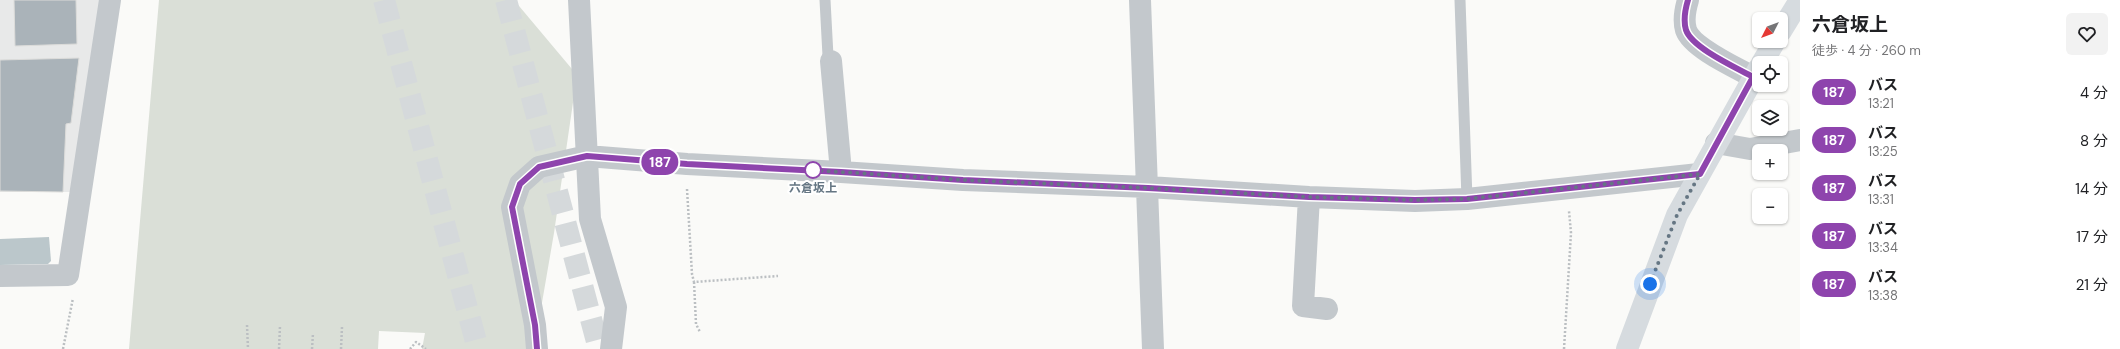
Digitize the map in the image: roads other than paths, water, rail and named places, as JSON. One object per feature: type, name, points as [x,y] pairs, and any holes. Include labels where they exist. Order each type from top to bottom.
[{"type":"street","points":[[0,276],[68,275],[110,0]]},
{"type":"street","points":[[579,0],[590,219],[616,307],[611,349]]},
{"type":"street","points":[[1140,0],[1153,349]]},
{"type":"street","points":[[1688,0],[1684,13],[1686,31],[1695,44],[1752,67]]},
{"type":"street","points":[[1788,20],[1800,0]]},
{"type":"street","points":[[831,61],[841,172]]},
{"type":"street","points":[[1627,349],[1677,215],[1752,80]]},
{"type":"street","points":[[1716,144],[1750,149],[1800,140]]},
{"type":"street","points":[[537,349],[535,325],[512,207],[520,184],[539,167],[587,156],[687,164],[963,180],[1309,197],[1415,200],[1467,199],[1700,174]]},
{"type":"street","points":[[1309,197],[1303,306],[1327,309]]},
{"type":"lane","points":[[825,0],[828,56],[831,61]]},
{"type":"lane","points":[[1460,0],[1467,199]]},
{"type":"tunnel","points":[[384,0],[478,349]]},
{"type":"tunnel","points":[[506,0],[599,349]]},
{"type":"place","name":"六倉坂上","points":[[813,170]]}]
